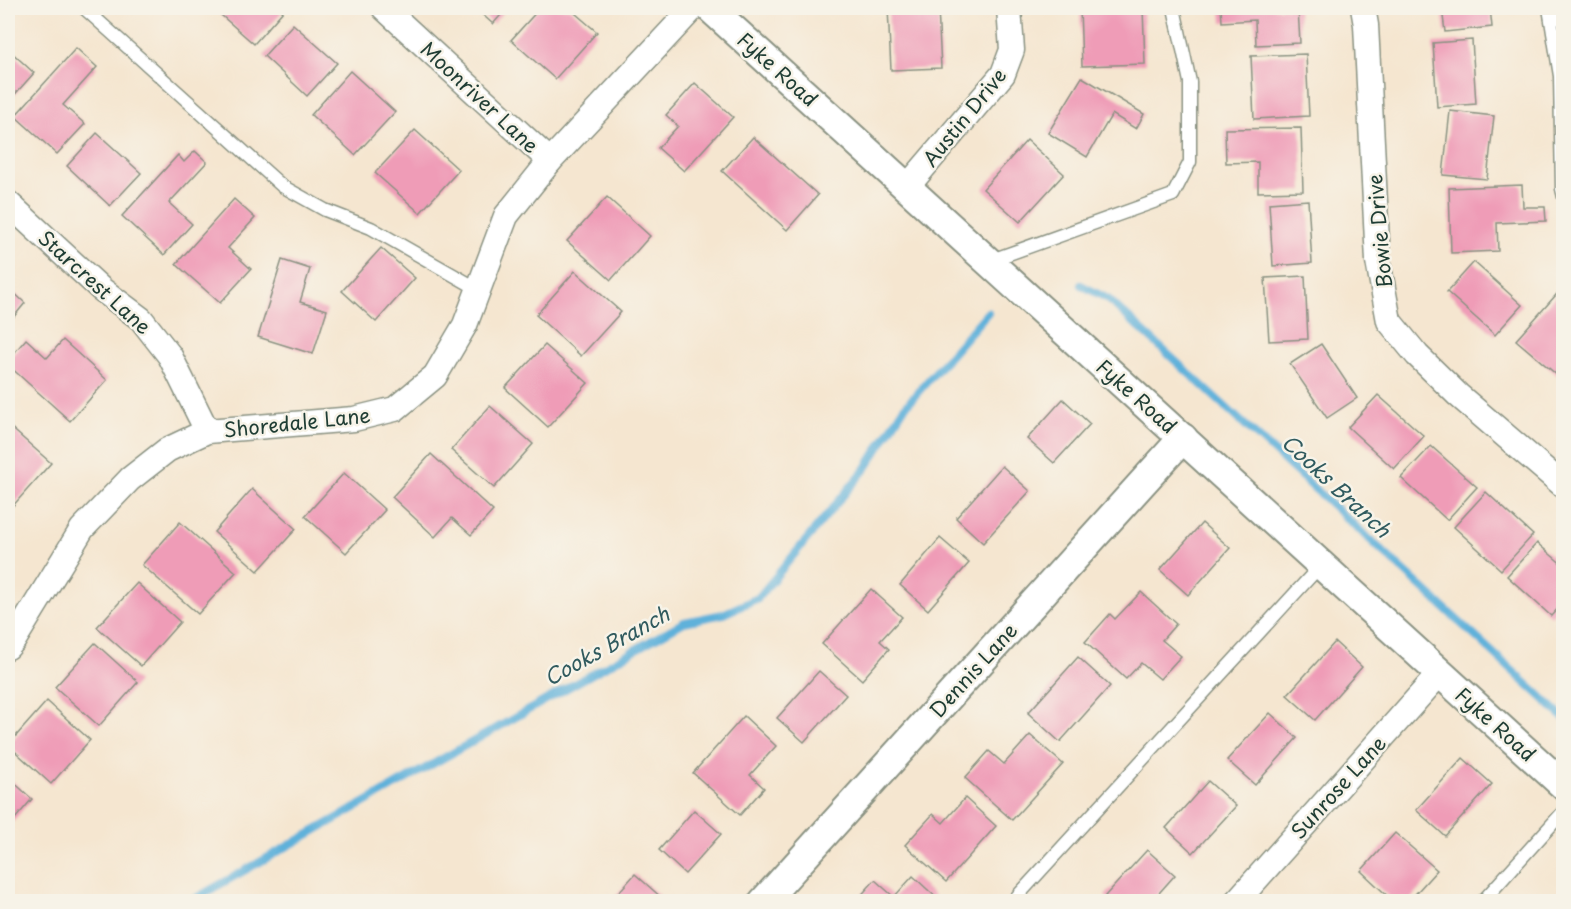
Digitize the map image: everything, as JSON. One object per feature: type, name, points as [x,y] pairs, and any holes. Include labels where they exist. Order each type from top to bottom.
[{"type":"street","name":"Moonriver Lane","points":[[384,8],[550,162]]},
{"type":"street","name":"Shoredale Lane","points":[[8,647],[82,529],[130,479],[167,450],[207,431],[354,419],[395,408],[435,376],[465,325],[506,216],[550,162],[693,8]]},
{"type":"street","name":"Fyke Road","points":[[710,8],[1563,786]]},
{"type":"street","name":"Austin Drive","points":[[907,187],[1003,74],[1012,50],[1009,8]]},
{"type":"street","name":"Bowie Drive","points":[[1363,8],[1366,25],[1378,261],[1389,321],[1417,355],[1458,395],[1563,486]]},
{"type":"street","name":"Starcrest Lane","points":[[8,202],[101,288],[141,319],[170,356],[207,431]]},
{"type":"street","name":"Dennis Lane","points":[[764,902],[1183,438]]},
{"type":"street","name":"Sunrose Lane","points":[[1236,902],[1440,673]]},
{"type":"lane","points":[[84,8],[282,186],[325,210],[371,228],[478,289]]},
{"type":"lane","points":[[989,261],[1173,195],[1190,162],[1190,82],[1174,8]]},
{"type":"lane","points":[[1555,15],[1560,76],[1563,197]]},
{"type":"lane","points":[[1012,902],[1321,565]]},
{"type":"lane","points":[[1482,902],[1563,811]]},
{"type":"building","points":[[213,8],[279,8],[283,11],[254,44]]},
{"type":"building","points":[[475,8],[507,8],[493,24]]},
{"type":"building","points":[[540,8],[569,8],[597,32],[555,79],[511,40]]},
{"type":"building","points":[[888,8],[938,8],[941,68],[891,70]]},
{"type":"building","points":[[1080,8],[1143,8],[1145,64],[1082,66]]},
{"type":"building","points":[[1221,8],[1298,8],[1300,43],[1256,45],[1255,20],[1222,22]]},
{"type":"building","points":[[1442,8],[1490,8],[1492,27],[1445,32]]},
{"type":"building","points":[[293,24],[337,63],[307,96],[264,56]]},
{"type":"building","points":[[1472,40],[1476,104],[1437,107],[1433,43]]},
{"type":"building","points":[[76,48],[97,67],[63,105],[85,124],[57,154],[15,116]]},
{"type":"building","points":[[8,49],[34,73],[8,102]]},
{"type":"building","points":[[1306,54],[1309,116],[1254,119],[1251,56]]},
{"type":"building","points":[[350,71],[395,112],[355,155],[311,115]]},
{"type":"building","points":[[1082,77],[1144,114],[1136,129],[1112,114],[1087,157],[1048,133]]},
{"type":"building","points":[[695,83],[733,117],[684,171],[658,148],[678,126],[666,115]]},
{"type":"building","points":[[1450,111],[1494,116],[1487,179],[1443,175]]},
{"type":"building","points":[[1301,128],[1303,191],[1258,192],[1258,162],[1226,163],[1225,129]]},
{"type":"building","points":[[415,130],[459,170],[420,213],[375,173]]},
{"type":"building","points":[[97,133],[141,173],[110,206],[67,166]]},
{"type":"building","points":[[753,137],[818,195],[787,230],[722,171]]},
{"type":"building","points":[[1027,140],[1064,174],[1020,222],[983,189]]},
{"type":"building","points":[[195,151],[207,162],[169,203],[192,224],[164,255],[122,216],[178,155],[184,162]]},
{"type":"building","points":[[1522,185],[1523,207],[1545,207],[1546,221],[1497,223],[1498,251],[1451,253],[1449,188]]},
{"type":"building","points":[[607,197],[650,236],[611,280],[567,241]]},
{"type":"building","points":[[234,199],[255,218],[228,248],[251,269],[220,303],[176,264]]},
{"type":"building","points":[[1308,200],[1312,263],[1273,266],[1269,203]]},
{"type":"building","points":[[381,248],[415,278],[376,322],[342,291]]},
{"type":"building","points":[[282,260],[310,269],[300,302],[327,310],[313,354],[258,337]]},
{"type":"building","points":[[1474,262],[1522,305],[1495,335],[1447,292]]},
{"type":"building","points":[[575,271],[621,312],[581,356],[536,315]]},
{"type":"building","points":[[1305,276],[1308,339],[1269,341],[1265,278]]},
{"type":"building","points":[[1564,286],[1564,381],[1516,340]]},
{"type":"building","points":[[8,287],[25,303],[8,324]]},
{"type":"building","points":[[26,339],[47,358],[63,340],[107,380],[70,421],[8,365],[8,360]]},
{"type":"building","points":[[1321,344],[1357,398],[1327,418],[1290,364]]},
{"type":"building","points":[[545,345],[588,383],[548,427],[505,388]]},
{"type":"building","points":[[1378,395],[1424,436],[1394,469],[1348,427]]},
{"type":"building","points":[[1063,399],[1090,424],[1054,463],[1027,439]]},
{"type":"building","points":[[490,406],[533,444],[494,488],[451,450]]},
{"type":"building","points":[[8,425],[51,463],[11,508],[8,505]]},
{"type":"building","points":[[1431,446],[1477,487],[1447,520],[1401,478]]},
{"type":"building","points":[[431,454],[493,511],[471,535],[452,518],[435,537],[392,497]]},
{"type":"building","points":[[1002,466],[1030,491],[983,543],[956,518]]},
{"type":"building","points":[[344,473],[385,510],[346,553],[305,516]]},
{"type":"building","points":[[252,489],[296,529],[258,571],[214,532]]},
{"type":"building","points":[[1486,492],[1533,535],[1501,570],[1454,527]]},
{"type":"building","points":[[180,522],[236,572],[198,614],[142,565]]},
{"type":"building","points":[[1202,523],[1230,548],[1188,595],[1160,570]]},
{"type":"building","points":[[940,538],[969,563],[928,610],[900,585]]},
{"type":"building","points":[[1537,543],[1564,566],[1564,602],[1551,616],[1507,576]]},
{"type":"building","points":[[137,583],[180,622],[141,666],[97,627]]},
{"type":"building","points":[[871,589],[902,617],[880,641],[889,649],[862,680],[822,644]]},
{"type":"building","points":[[1141,592],[1176,624],[1162,640],[1181,656],[1160,679],[1141,663],[1126,679],[1085,642],[1110,614],[1115,619]]},
{"type":"building","points":[[1335,642],[1362,667],[1315,720],[1287,695]]},
{"type":"building","points":[[95,643],[138,682],[99,726],[55,687]]},
{"type":"building","points":[[1078,657],[1110,686],[1060,742],[1028,713]]},
{"type":"building","points":[[819,671],[846,695],[804,742],[777,718]]},
{"type":"building","points":[[47,701],[90,740],[51,784],[8,745]]},
{"type":"building","points":[[1270,713],[1297,738],[1255,785],[1227,760]]},
{"type":"building","points":[[744,716],[776,746],[750,775],[764,788],[740,815],[693,773]]},
{"type":"building","points":[[1030,735],[1063,764],[1012,820],[965,778],[989,751],[1004,764]]},
{"type":"building","points":[[1463,758],[1492,784],[1445,836],[1416,810]]},
{"type":"building","points":[[8,777],[32,799],[8,827]]},
{"type":"building","points":[[1208,781],[1236,806],[1193,853],[1166,828]]},
{"type":"building","points":[[965,798],[996,826],[946,882],[905,845],[933,814],[943,823]]},
{"type":"building","points":[[694,810],[721,834],[685,874],[659,850]]},
{"type":"building","points":[[1395,833],[1437,870],[1408,902],[1394,902],[1361,871]]},
{"type":"building","points":[[1147,850],[1175,875],[1151,902],[1111,902],[1105,896]]},
{"type":"building","points":[[635,874],[663,899],[660,902],[610,902]]},
{"type":"building","points":[[913,876],[941,902],[855,902],[875,880],[894,897]]},
{"type":"waterway","name":"Cooks Branch","points":[[1081,285],[1108,299],[1564,718]]},
{"type":"waterway","name":"Cooks Branch","points":[[189,902],[684,622],[723,614],[758,598],[866,468],[904,408],[988,312]]}]
